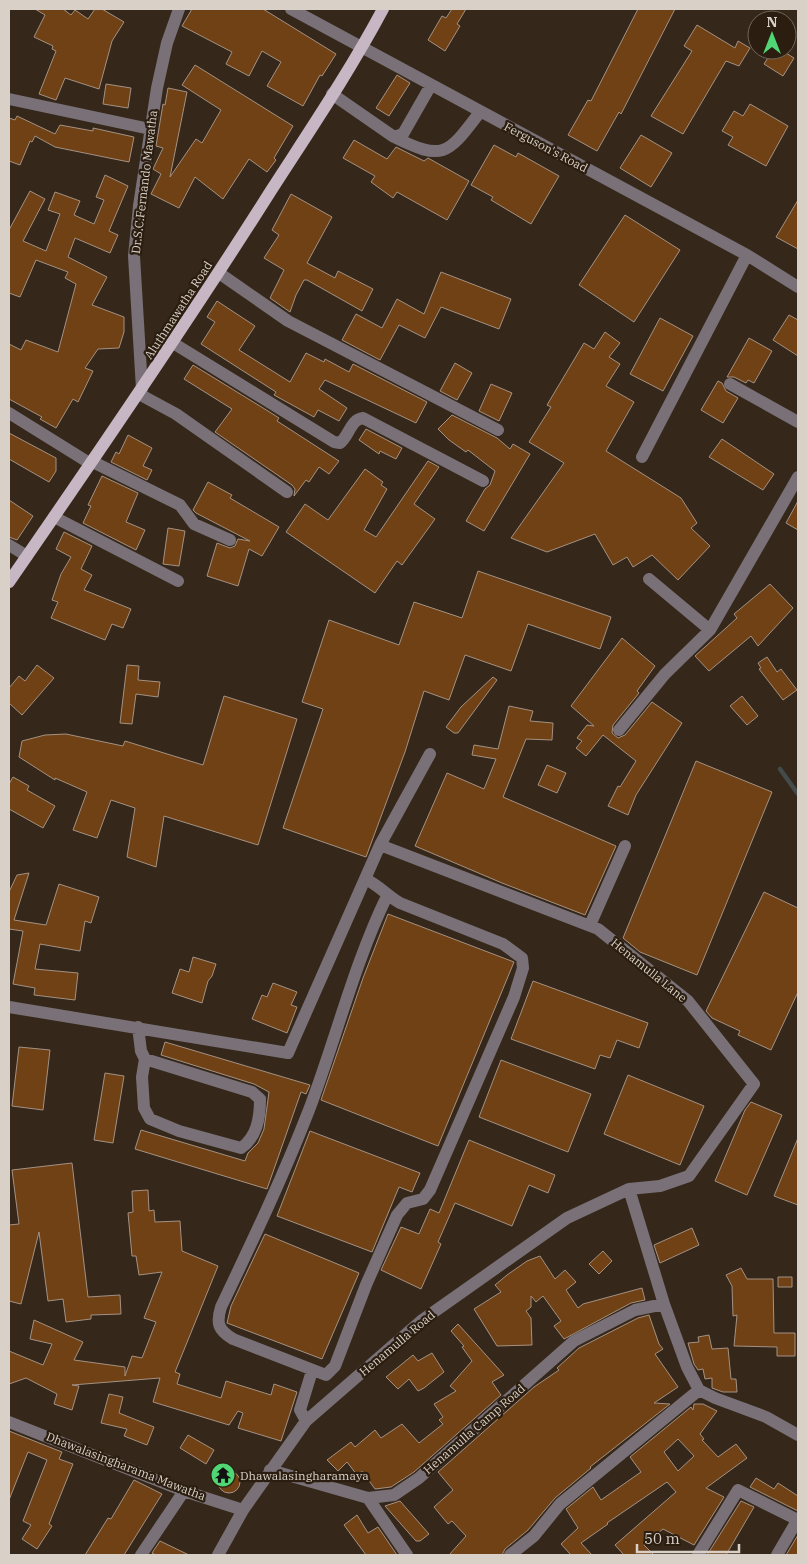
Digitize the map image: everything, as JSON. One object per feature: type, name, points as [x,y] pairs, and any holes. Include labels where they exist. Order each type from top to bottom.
[{"type":"main road","name":"Aluthmawatha Road","points":[[9,582],[92,463],[219,273],[362,48],[383,9]]},
{"type":"street","name":"Dr.S.C.Fernando Mawatha","points":[[140,392],[134,256],[150,129],[167,43],[179,9]]},
{"type":"street","name":"Ferguson's Road","points":[[291,9],[747,255],[798,287]]},
{"type":"street","points":[[394,137],[403,134],[431,85]]},
{"type":"street","points":[[332,94],[394,137],[421,150],[436,152],[448,149],[458,141],[480,112]]},
{"type":"street","points":[[9,99],[150,129]]},
{"type":"street","points":[[642,457],[747,255]]},
{"type":"street","points":[[219,273],[288,321],[498,430]]},
{"type":"street","points":[[173,342],[334,442],[344,440],[356,421],[364,418],[483,481]]},
{"type":"street","points":[[730,384],[798,422]]},
{"type":"street","points":[[140,392],[176,414],[287,492]]},
{"type":"street","points":[[9,413],[92,463],[180,505],[194,524],[230,540]]},
{"type":"street","points":[[619,730],[665,674],[710,630],[798,477]]},
{"type":"street","points":[[54,517],[178,581]]},
{"type":"street","points":[[9,545],[27,556]]},
{"type":"street","points":[[649,579],[710,630]]},
{"type":"street","points":[[9,1007],[288,1053],[380,845],[430,754]]},
{"type":"street","name":"Henamulla Lane","points":[[380,845],[598,929],[688,1001],[754,1084],[689,1176],[660,1186],[629,1189]]},
{"type":"street","points":[[590,926],[625,846]]},
{"type":"street","points":[[365,880],[377,884],[387,896],[503,944],[522,958],[523,968],[514,997],[430,1190],[423,1199],[407,1203],[397,1215],[366,1285],[332,1372],[326,1375],[233,1339],[222,1333],[217,1320],[221,1307],[268,1211],[309,1110],[355,973],[387,896]]},
{"type":"street","points":[[138,1027],[141,1051],[145,1059],[142,1077],[144,1108],[150,1119],[179,1131],[241,1148],[250,1142],[260,1118],[260,1099],[252,1092],[145,1059]]},
{"type":"street","points":[[629,1189],[664,1304],[687,1367],[699,1390],[714,1398],[766,1417],[798,1435]]},
{"type":"street","name":"Henamulla Road","points":[[218,1555],[243,1510],[306,1420],[421,1321],[567,1218],[629,1189]]},
{"type":"street","name":"Henamulla Camp Road","points":[[270,1470],[368,1498],[394,1495],[419,1478],[574,1341],[635,1310],[664,1304]]},
{"type":"street","points":[[306,1420],[300,1410],[312,1371]]},
{"type":"street","points":[[510,1555],[534,1536],[560,1504],[699,1390]]},
{"type":"street","name":"Dhawalasingharama Mawatha","points":[[9,1422],[184,1491],[243,1510]]},
{"type":"street","points":[[698,1555],[738,1490],[798,1520],[778,1555]]},
{"type":"street","points":[[141,1555],[184,1491]]},
{"type":"street","points":[[368,1498],[407,1555]]},
{"type":"building","points":[[35,9],[63,9],[71,15],[75,10],[88,19],[95,9],[102,9],[124,22],[112,41],[99,89],[65,78],[56,100],[39,94],[56,51],[52,49],[53,46],[34,37],[45,15]]},
{"type":"building","points":[[192,9],[263,9],[336,54],[322,76],[320,75],[303,106],[267,86],[281,62],[262,51],[249,76],[226,64],[232,52],[182,26]]},
{"type":"building","points":[[452,9],[466,9],[457,24],[460,26],[445,51],[428,40],[442,16],[446,18]]},
{"type":"building","points":[[638,9],[675,9],[621,114],[619,112],[597,151],[568,135],[588,100],[591,101]]},
{"type":"building","points":[[697,25],[735,48],[738,41],[747,46],[747,53],[739,66],[726,61],[683,134],[651,116],[692,51],[684,46]]},
{"type":"building","points":[[767,60],[793,60],[783,76],[764,64]]},
{"type":"building","points":[[195,65],[293,126],[274,158],[276,160],[267,172],[249,159],[223,199],[195,177],[179,208],[151,194],[161,174],[153,169],[163,148],[156,146],[163,104],[165,105],[168,88],[187,92],[170,177],[196,139],[202,143],[221,110],[182,85]]},
{"type":"building","points":[[397,75],[410,83],[389,116],[376,108]]},
{"type":"building","points":[[106,84],[131,88],[128,108],[103,104]]},
{"type":"building","points":[[750,104],[788,126],[766,166],[728,145],[733,137],[722,131],[734,111],[743,116]]},
{"type":"building","points":[[17,116],[55,134],[60,125],[93,131],[93,128],[134,137],[129,162],[55,147],[35,136],[32,142],[30,141],[20,165],[9,161],[9,118],[15,120]]},
{"type":"building","points":[[641,135],[672,153],[651,187],[620,168]]},
{"type":"building","points":[[354,140],[387,159],[396,147],[424,161],[428,158],[469,181],[447,220],[397,192],[393,198],[371,182],[375,176],[343,158]]},
{"type":"building","points":[[494,145],[516,157],[518,153],[559,176],[531,224],[491,200],[493,197],[471,185]]},
{"type":"building","points":[[105,175],[128,186],[109,231],[118,235],[110,253],[75,238],[68,257],[107,277],[92,305],[124,317],[124,332],[119,348],[98,349],[85,368],[93,371],[78,402],[73,399],[56,428],[40,419],[42,417],[9,399],[9,344],[21,350],[26,340],[58,352],[76,284],[65,278],[68,272],[36,260],[20,297],[9,293],[9,230],[30,191],[45,199],[23,241],[46,251],[60,214],[48,210],[55,192],[80,201],[74,215],[94,224],[104,200],[96,197]]},
{"type":"building","points":[[291,194],[332,217],[307,263],[335,278],[338,271],[373,289],[362,311],[307,280],[304,280],[296,295],[290,312],[270,298],[284,270],[264,258],[279,235],[272,230]]},
{"type":"building","points":[[798,200],[798,249],[776,237]]},
{"type":"building","points":[[625,215],[680,250],[634,322],[579,285]]},
{"type":"building","points":[[441,272],[511,299],[499,329],[441,307],[425,338],[399,325],[380,360],[342,340],[356,314],[382,328],[397,299],[424,314]]},
{"type":"building","points":[[217,301],[255,326],[239,350],[290,382],[306,353],[324,362],[325,359],[349,372],[353,364],[427,402],[416,423],[325,380],[319,389],[347,408],[339,421],[318,410],[314,417],[274,395],[276,392],[201,344],[215,322],[207,317]]},
{"type":"building","points":[[789,315],[798,320],[798,356],[773,340]]},
{"type":"building","points":[[660,318],[693,336],[663,391],[630,374]]},
{"type":"building","points":[[605,332],[620,343],[609,357],[620,364],[606,386],[634,402],[606,451],[681,498],[697,523],[691,528],[710,546],[678,580],[652,555],[633,567],[627,557],[613,565],[595,534],[547,552],[511,538],[564,463],[529,442],[551,407],[547,405],[584,343],[594,349]]},
{"type":"building","points":[[749,338],[772,351],[754,383],[748,380],[746,383],[734,377],[727,377]]},
{"type":"building","points":[[455,363],[472,373],[457,400],[440,391]]},
{"type":"building","points":[[193,365],[279,418],[277,421],[339,461],[329,474],[319,467],[309,482],[306,480],[294,496],[295,489],[292,485],[215,432],[232,409],[184,379]]},
{"type":"building","points":[[718,381],[722,383],[726,391],[738,398],[723,423],[701,410]]},
{"type":"building","points":[[491,384],[512,393],[499,421],[479,411]]},
{"type":"building","points":[[452,415],[497,438],[510,449],[513,444],[530,454],[484,531],[466,521],[485,489],[490,485],[495,471],[468,450],[466,452],[449,440],[438,429]]},
{"type":"building","points":[[366,429],[402,448],[396,459],[380,451],[379,454],[359,440]]},
{"type":"building","points":[[9,433],[56,458],[56,471],[49,482],[9,459]]},
{"type":"building","points":[[128,435],[152,448],[143,466],[152,470],[147,480],[111,462],[116,452],[119,454]]},
{"type":"building","points":[[722,439],[774,474],[763,490],[709,457]]},
{"type":"building","points":[[428,461],[439,467],[414,504],[435,519],[402,565],[397,561],[375,593],[286,532],[305,504],[328,520],[365,469],[383,482],[381,485],[387,489],[364,530],[376,537]]},
{"type":"building","points":[[102,476],[138,493],[126,522],[145,530],[136,550],[83,523],[91,506],[88,505]]},
{"type":"building","points":[[208,482],[232,495],[230,498],[279,527],[262,556],[249,549],[238,586],[207,576],[217,543],[230,548],[235,546],[238,539],[250,541],[193,510]]},
{"type":"building","points":[[9,500],[33,516],[17,540],[9,537]]},
{"type":"building","points":[[798,501],[798,530],[786,523]]},
{"type":"building","points":[[168,528],[185,531],[179,566],[163,564]]},
{"type":"building","points":[[64,532],[92,546],[81,569],[92,575],[84,590],[131,609],[123,628],[112,624],[105,640],[51,618],[58,602],[52,600],[61,574],[71,557],[56,549]]},
{"type":"building","points":[[478,571],[611,617],[600,649],[528,624],[511,671],[465,655],[449,700],[424,691],[405,752],[366,857],[283,828],[323,709],[302,702],[329,620],[399,645],[414,602],[462,618]]},
{"type":"building","points":[[770,584],[793,608],[758,646],[751,636],[709,671],[695,656],[737,618],[734,614]]},
{"type":"building","points":[[622,638],[655,666],[637,691],[639,693],[613,725],[612,733],[618,738],[625,735],[652,702],[682,723],[636,795],[628,815],[608,806],[618,786],[620,787],[636,761],[603,735],[586,756],[576,748],[582,741],[577,738],[587,725],[594,726],[571,706]]},
{"type":"building","points":[[767,657],[777,672],[781,669],[797,690],[783,700],[759,669],[761,668],[758,663]]},
{"type":"building","points":[[37,665],[54,678],[22,715],[9,703],[9,688],[19,676],[25,681]]},
{"type":"building","points":[[127,665],[139,666],[138,680],[160,682],[158,697],[136,694],[132,724],[120,723]]},
{"type":"building","points":[[493,677],[497,680],[458,733],[454,733],[446,727],[461,707]]},
{"type":"building","points":[[224,696],[297,719],[258,845],[164,816],[156,867],[127,857],[135,808],[111,800],[97,838],[73,830],[87,792],[55,778],[55,780],[19,757],[22,741],[45,735],[66,734],[123,746],[125,741],[203,765]]},
{"type":"building","points":[[742,696],[758,716],[747,725],[730,706]]},
{"type":"building","points":[[509,706],[533,711],[530,721],[553,723],[552,740],[526,739],[503,797],[616,846],[585,915],[502,883],[415,846],[447,773],[484,789],[496,759],[472,755],[474,745],[498,749]]},
{"type":"building","points":[[696,761],[772,792],[697,975],[640,952],[623,938]]},
{"type":"building","points":[[547,765],[566,773],[557,793],[538,785]]},
{"type":"building","points":[[13,777],[29,786],[27,790],[55,806],[43,828],[9,809],[9,784]]},
{"type":"building","points":[[29,873],[14,920],[46,925],[59,884],[99,897],[91,923],[85,921],[80,951],[40,944],[35,969],[78,973],[75,1000],[34,995],[35,988],[13,984],[23,931],[9,929],[9,892],[17,875]]},
{"type":"building","points":[[764,892],[798,908],[798,992],[771,1050],[738,1035],[740,1031],[712,1018],[706,1011]]},
{"type":"building","points":[[388,914],[514,962],[438,1146],[321,1100],[363,978]]},
{"type":"building","points":[[193,957],[216,964],[208,981],[202,1003],[172,993],[180,969],[189,972]]},
{"type":"building","points":[[533,981],[648,1023],[639,1048],[617,1040],[610,1058],[600,1055],[595,1069],[511,1039]]},
{"type":"building","points":[[273,983],[297,992],[291,1005],[297,1007],[287,1033],[252,1019],[262,995],[267,997]]},
{"type":"building","points":[[165,1042],[310,1085],[306,1094],[301,1092],[267,1189],[135,1149],[141,1130],[245,1161],[248,1153],[258,1143],[264,1129],[269,1092],[254,1084],[161,1055]]},
{"type":"building","points":[[19,1047],[50,1050],[43,1110],[12,1106]]},
{"type":"building","points":[[501,1060],[591,1094],[568,1152],[479,1117]]},
{"type":"building","points":[[105,1073],[124,1076],[113,1143],[94,1140]]},
{"type":"building","points":[[628,1075],[704,1106],[680,1165],[604,1134]]},
{"type":"building","points":[[751,1102],[782,1115],[747,1195],[715,1181],[745,1110]]},
{"type":"building","points":[[310,1131],[420,1173],[412,1192],[399,1187],[372,1252],[277,1216]]},
{"type":"building","points":[[798,1138],[798,1205],[774,1196]]},
{"type":"building","points":[[469,1140],[555,1175],[548,1193],[529,1185],[512,1226],[455,1203],[438,1242],[441,1244],[421,1289],[381,1270],[401,1227],[419,1234],[430,1209],[439,1213]]},
{"type":"building","points":[[72,1163],[88,1297],[120,1295],[121,1314],[91,1315],[91,1319],[66,1322],[63,1299],[48,1301],[39,1232],[21,1304],[9,1301],[9,1225],[19,1224],[12,1170]]},
{"type":"building","points":[[148,1190],[149,1211],[154,1210],[155,1222],[180,1221],[182,1251],[218,1266],[175,1372],[180,1374],[177,1384],[221,1398],[226,1381],[271,1395],[274,1384],[297,1392],[281,1441],[238,1428],[243,1413],[238,1411],[229,1425],[153,1402],[160,1378],[72,1385],[79,1386],[72,1410],[54,1404],[57,1394],[26,1378],[9,1384],[9,1351],[43,1365],[52,1344],[30,1339],[34,1320],[83,1342],[74,1360],[125,1367],[125,1376],[132,1356],[142,1358],[156,1322],[144,1318],[162,1272],[139,1275],[136,1256],[132,1256],[128,1213],[133,1212],[132,1191]]},
{"type":"building","points":[[692,1228],[699,1245],[660,1263],[654,1245]]},
{"type":"building","points":[[265,1234],[359,1273],[322,1359],[227,1323],[231,1306]]},
{"type":"building","points":[[603,1251],[612,1261],[599,1274],[589,1264]]},
{"type":"building","points":[[540,1256],[555,1279],[565,1270],[576,1282],[566,1290],[578,1308],[583,1304],[642,1288],[645,1300],[631,1303],[564,1339],[554,1326],[561,1321],[543,1296],[536,1302],[531,1296],[531,1307],[526,1311],[531,1318],[532,1345],[497,1346],[474,1309],[501,1292],[495,1285],[507,1275],[527,1261]]},
{"type":"building","points":[[741,1268],[747,1279],[773,1279],[774,1333],[795,1333],[795,1356],[777,1356],[777,1347],[734,1346],[737,1315],[733,1316],[732,1286],[726,1275]]},
{"type":"building","points":[[778,1277],[792,1277],[792,1287],[778,1287]]},
{"type":"building","points":[[649,1315],[659,1344],[663,1349],[655,1354],[678,1387],[654,1403],[670,1404],[590,1467],[555,1498],[528,1530],[505,1549],[502,1555],[449,1555],[466,1536],[452,1521],[448,1524],[434,1507],[453,1490],[438,1472],[534,1387],[559,1370],[557,1368],[579,1348],[638,1318]]},
{"type":"building","points":[[458,1324],[504,1375],[492,1382],[501,1395],[414,1472],[391,1487],[375,1489],[362,1471],[357,1475],[347,1462],[338,1471],[327,1460],[351,1442],[355,1447],[375,1430],[381,1438],[402,1424],[419,1443],[443,1424],[439,1420],[443,1417],[434,1404],[456,1391],[450,1386],[472,1361],[462,1347],[464,1346],[451,1331]]},
{"type":"building","points":[[709,1335],[712,1349],[728,1348],[731,1379],[736,1379],[737,1392],[723,1392],[712,1388],[712,1378],[705,1379],[703,1369],[698,1370],[694,1364],[688,1343],[699,1342],[698,1337]]},
{"type":"building","points":[[432,1353],[444,1372],[424,1388],[418,1391],[409,1379],[398,1389],[386,1377],[413,1355],[418,1361]]},
{"type":"building","points":[[109,1394],[123,1397],[119,1413],[154,1427],[147,1445],[124,1436],[127,1429],[101,1423]]},
{"type":"building","points":[[694,1404],[703,1404],[717,1411],[700,1434],[704,1439],[702,1440],[718,1457],[736,1444],[747,1458],[706,1488],[724,1497],[694,1545],[663,1529],[644,1545],[654,1555],[624,1555],[615,1545],[676,1492],[667,1482],[581,1543],[592,1555],[571,1555],[561,1544],[578,1528],[566,1509],[593,1487],[601,1500],[641,1472],[630,1457],[691,1407],[693,1410]],"holes":[[[678,1439],[694,1456],[678,1471],[664,1452]]]},
{"type":"building","points":[[9,1431],[62,1452],[59,1459],[73,1464],[49,1524],[52,1526],[37,1549],[22,1539],[31,1525],[23,1521],[47,1460],[28,1452],[9,1500]]},
{"type":"building","points":[[188,1435],[214,1450],[206,1464],[180,1448]]},
{"type":"building","points":[[229,1471],[239,1478],[240,1482],[233,1492],[229,1493],[219,1486],[218,1482],[225,1472]]},
{"type":"building","points":[[756,1478],[774,1489],[778,1483],[798,1496],[798,1511],[750,1487]]},
{"type":"building","points":[[134,1480],[162,1494],[124,1555],[85,1555],[108,1518],[111,1519]]},
{"type":"building","points":[[400,1501],[429,1534],[420,1541],[416,1541],[385,1506]]},
{"type":"building","points":[[741,1501],[754,1507],[726,1555],[707,1555]]},
{"type":"building","points":[[357,1515],[368,1533],[378,1527],[397,1555],[366,1555],[344,1525]]},
{"type":"building","points":[[798,1535],[798,1555],[786,1555]]},
{"type":"building","points":[[160,1541],[189,1555],[156,1555],[152,1553]]},
{"type":"waterway","points":[[780,769],[798,794]]},
{"type":"place","name":"Dhawalasingharamaya","points":[[223,1475]]}]
